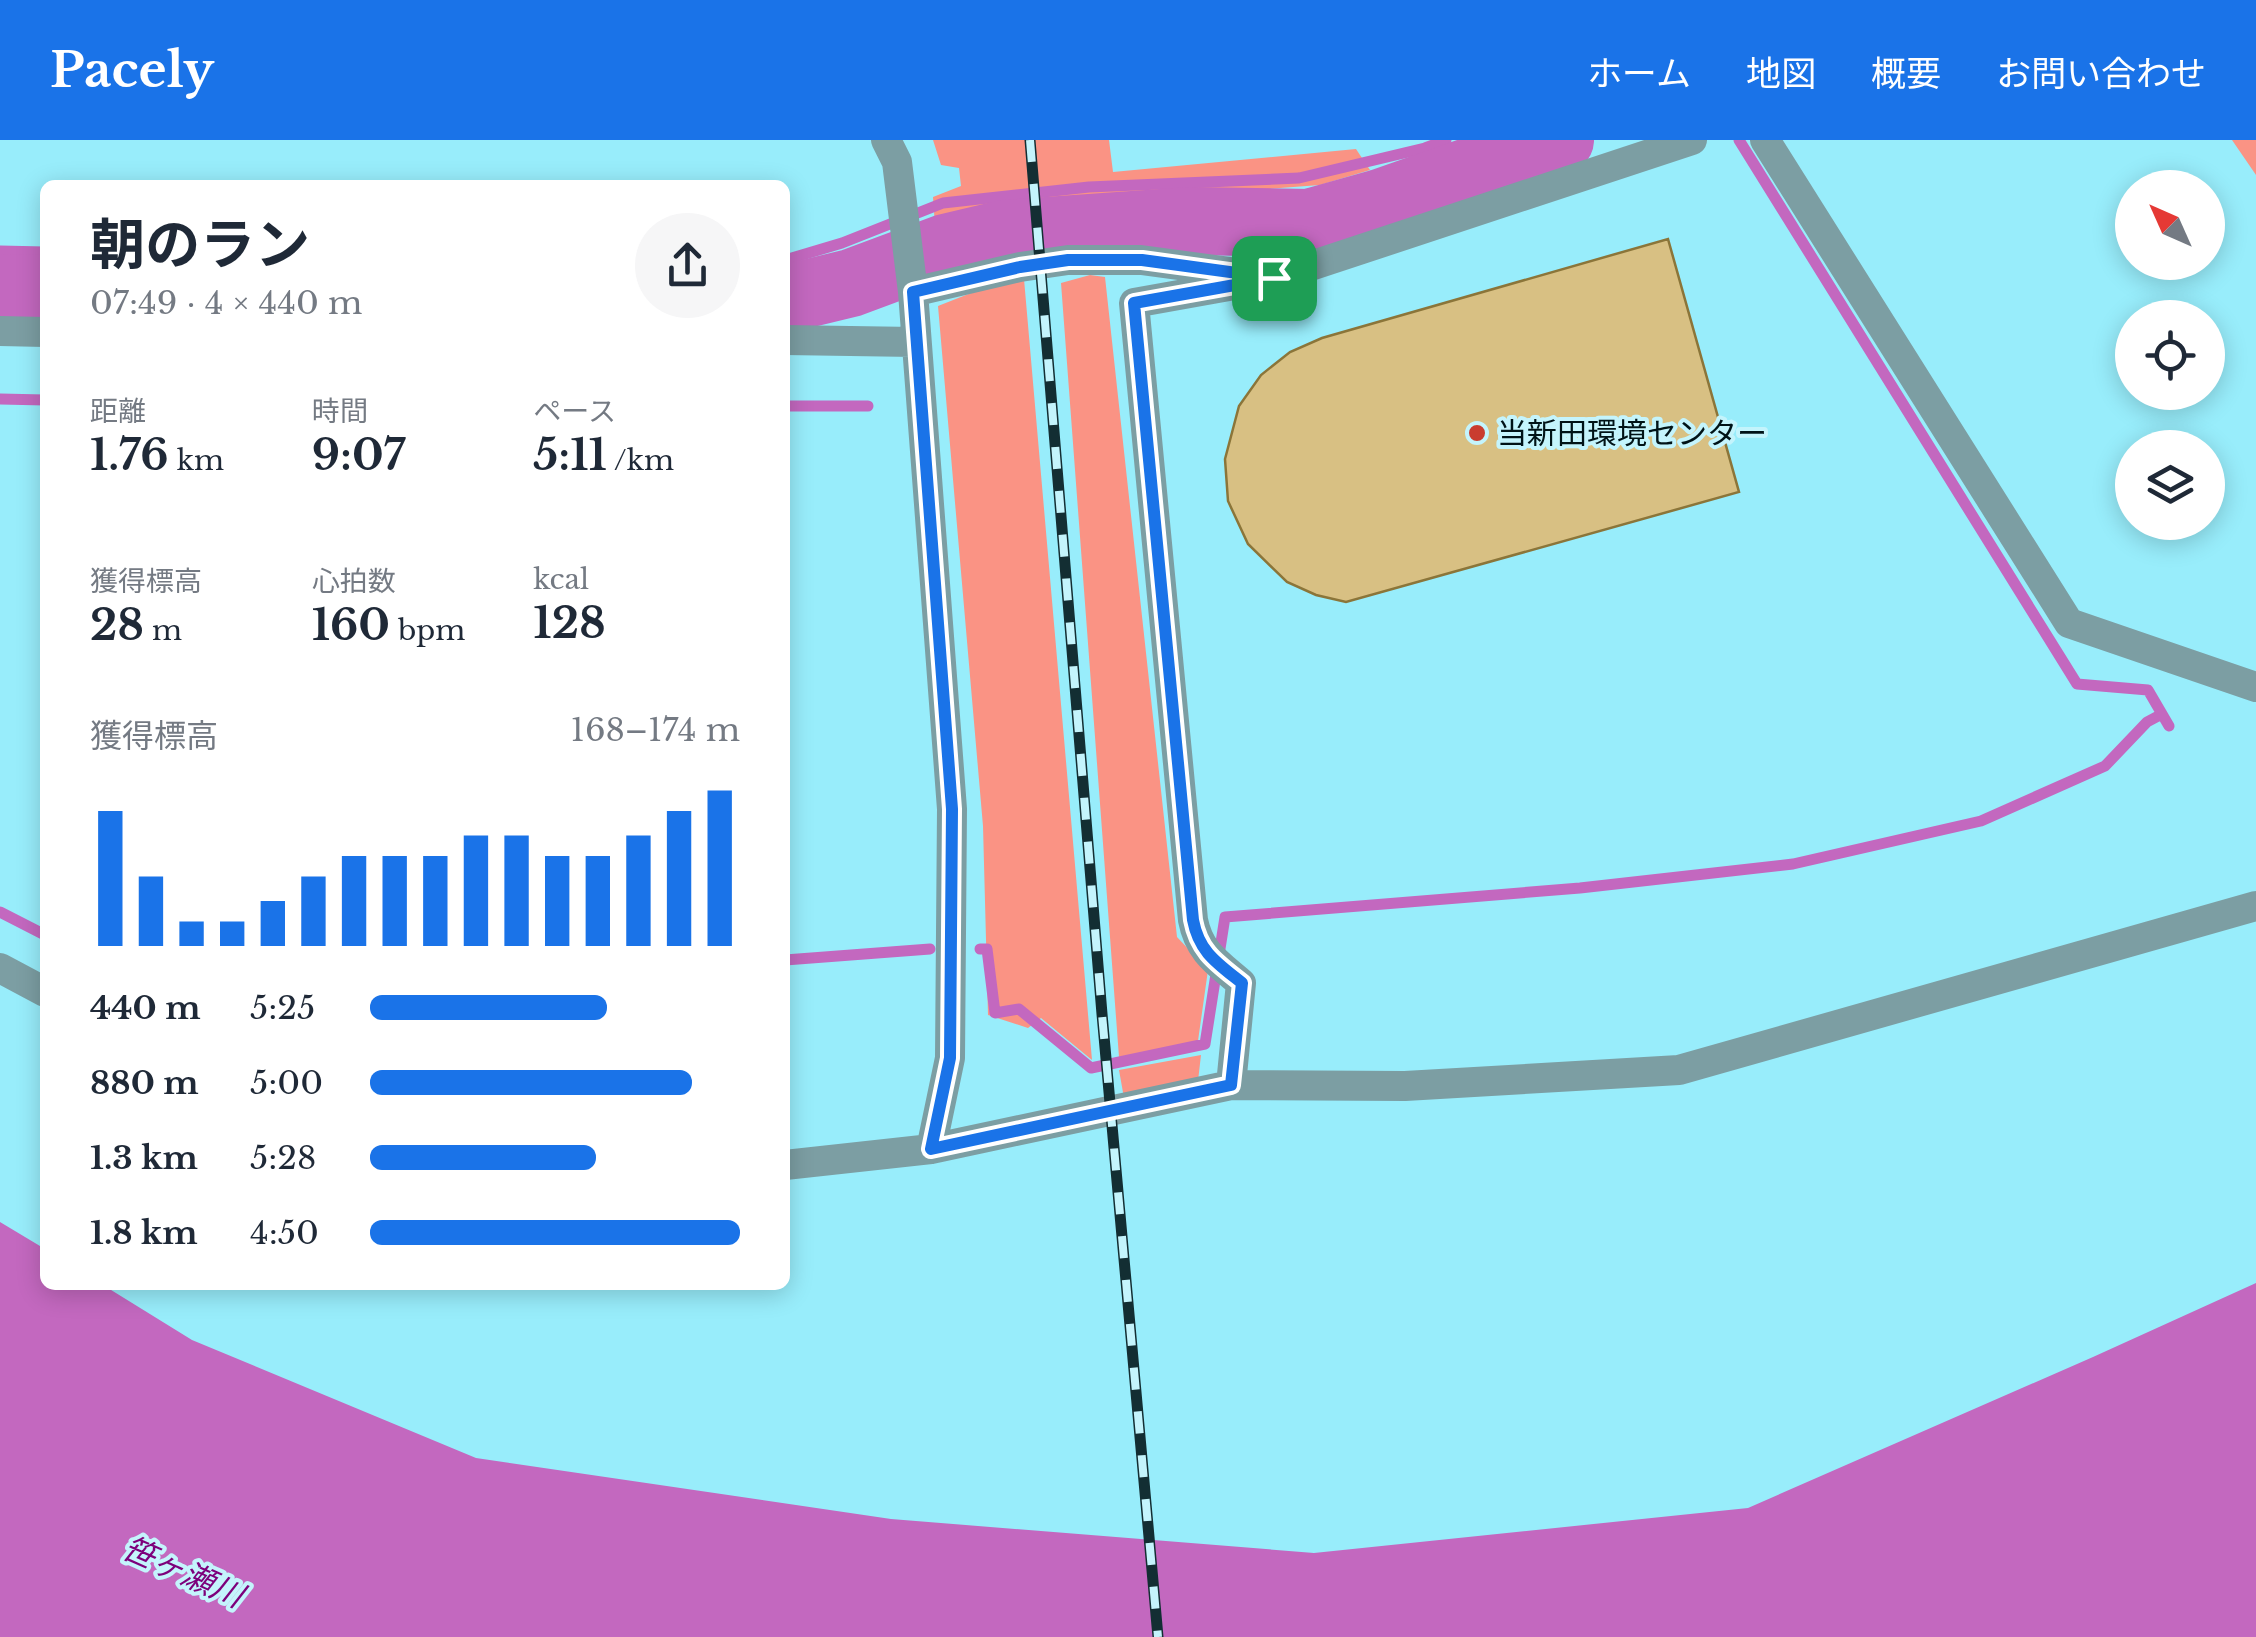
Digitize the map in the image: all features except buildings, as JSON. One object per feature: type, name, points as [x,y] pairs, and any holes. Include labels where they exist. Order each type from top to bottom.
[{"type":"street","points":[[886,140],[897,162],[912,287],[952,809],[950,1058],[931,1149]]},
{"type":"street","points":[[1231,1085],[1242,983],[1218,964],[1196,938],[1193,920],[1134,303],[1274,278],[1692,140]]},
{"type":"street","points":[[1765,140],[2070,623],[2256,687]]},
{"type":"street","points":[[912,287],[1068,260],[1142,260],[1274,278]]},
{"type":"street","points":[[0,331],[40,332]]},
{"type":"street","points":[[790,340],[916,342]]},
{"type":"street","points":[[790,1164],[931,1149],[1231,1085],[1406,1086],[1679,1070],[2256,906]]},
{"type":"street","points":[[0,968],[40,989]]},
{"type":"shaded area","points":[[933,140],[1109,140],[1113,172],[1356,149],[1370,170],[1320,185],[977,211],[935,226],[933,197],[961,186],[959,168],[941,165]]},
{"type":"shaded area","points":[[2232,140],[2256,140],[2256,175]]},
{"type":"shaded area","points":[[1090,275],[1105,277],[1177,937],[1208,970],[1198,1041],[1119,1057],[1061,283]]},
{"type":"shaded area","points":[[1024,279],[1092,1060],[1041,1018],[1028,1028],[988,1015],[983,826],[938,306],[999,282]]},
{"type":"shaded area","points":[[1201,1055],[1198,1081],[1124,1098],[1119,1070]]},
{"type":"water","name":"笹ヶ瀬川","points":[[0,1222],[40,1246],[40,1290],[111,1290],[192,1340],[476,1458],[891,1519],[1314,1553],[1748,1508],[2256,1283],[2256,1637],[0,1637]]},
{"type":"waterway","points":[[790,259],[842,243],[943,203],[1089,187],[1299,178],[1446,140]]},
{"type":"waterway","points":[[790,298],[851,283],[945,248],[1004,234],[1191,221],[1309,223],[1380,203],[1560,140]]},
{"type":"waterway","points":[[1739,140],[2077,684],[2148,690],[2169,726]]},
{"type":"waterway","points":[[0,251],[40,252]]},
{"type":"waterway","points":[[0,288],[40,289]]},
{"type":"waterway","points":[[0,399],[40,400]]},
{"type":"waterway","points":[[790,406],[868,406]]},
{"type":"waterway","points":[[980,949],[987,949],[995,1013],[1019,1009],[1091,1068],[1205,1044],[1225,917],[1580,888],[1793,864],[1981,821],[2105,766],[2147,722],[2162,714]]},
{"type":"waterway","points":[[0,912],[40,932]]},
{"type":"waterway","points":[[790,960],[930,949]]},
{"type":"railway","points":[[1030,140],[1158,1637]]},
{"type":"place","name":"当新田環境センター","points":[[1477,433]]},
{"type":"route","points":[[1068,260],[1142,260],[1274,278],[1134,303],[1193,920],[1196,938],[1210,957],[1242,983],[1231,1085],[931,1149],[950,1058],[952,809],[913,292],[1068,260]]}]
